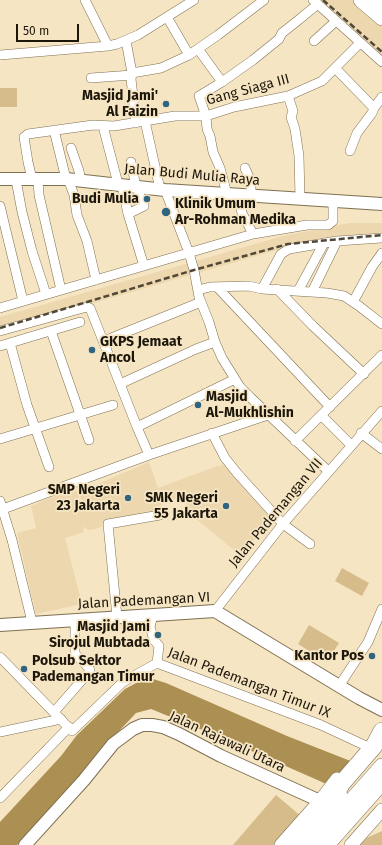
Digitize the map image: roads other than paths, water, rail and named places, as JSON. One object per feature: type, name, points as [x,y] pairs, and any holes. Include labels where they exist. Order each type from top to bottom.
[{"type":"highway","points":[[296,845],[340,796],[377,743]]},
{"type":"main road","points":[[361,0],[382,18]]},
{"type":"main road","points":[[378,0],[382,4]]},
{"type":"main road","points":[[327,845],[340,796],[356,756],[377,743],[382,720]]},
{"type":"main road","points":[[281,845],[340,796],[380,774]]},
{"type":"main road","points":[[312,845],[340,796]]},
{"type":"main road","points":[[351,845],[381,812]]},
{"type":"street","points":[[85,0],[108,46]]},
{"type":"street","points":[[0,55],[108,46],[126,41],[194,0]]},
{"type":"street","points":[[91,78],[132,74],[161,68],[189,55],[264,0]]},
{"type":"street","points":[[252,234],[213,152],[207,129],[206,116],[199,100],[199,96],[253,60],[279,39],[282,34],[316,2],[382,62]]},
{"type":"street","points":[[167,17],[189,55]]},
{"type":"street","points":[[314,42],[336,21]]},
{"type":"street","points":[[126,41],[140,122],[162,190],[194,270],[201,302],[222,358],[240,386],[265,416],[298,443],[328,471]]},
{"type":"street","name":"Gang Siaga III","points":[[35,179],[28,162],[24,137],[28,134],[93,125],[114,126],[174,116],[206,116],[234,107],[288,96],[322,81],[360,42]]},
{"type":"street","points":[[198,49],[222,82]]},
{"type":"street","points":[[335,68],[374,108]]},
{"type":"street","points":[[288,96],[293,111],[291,117],[295,129],[299,156],[300,198]]},
{"type":"street","points":[[350,151],[357,133],[382,97]]},
{"type":"street","points":[[103,126],[144,266]]},
{"type":"street","points":[[54,130],[67,179],[74,195],[77,215],[87,241],[96,280]]},
{"type":"street","points":[[71,148],[81,181]]},
{"type":"street","points":[[128,214],[144,206],[131,162]]},
{"type":"street","points":[[245,168],[251,182],[251,195]]},
{"type":"street","name":"Jalan Budi Mulia Raya","points":[[0,179],[67,179],[162,190],[382,204]]},
{"type":"street","points":[[35,179],[61,290]]},
{"type":"street","points":[[16,180],[32,251],[46,294]]},
{"type":"street","points":[[0,308],[252,234],[307,225],[326,225],[333,221],[333,200]]},
{"type":"street","points":[[0,206],[23,301]]},
{"type":"street","points":[[312,292],[329,242],[326,225]]},
{"type":"street","points":[[262,289],[284,251],[329,242],[382,238]]},
{"type":"street","points":[[298,291],[329,242]]},
{"type":"street","points":[[353,302],[382,253]]},
{"type":"street","points":[[198,290],[210,287],[248,286],[262,289],[312,292],[344,296],[382,324]]},
{"type":"street","points":[[217,287],[330,407]]},
{"type":"street","points":[[277,290],[364,374]]},
{"type":"street","points":[[104,341],[201,302]]},
{"type":"street","points":[[0,331],[87,307],[92,311],[148,453]]},
{"type":"street","points":[[0,346],[80,322]]},
{"type":"street","points":[[51,331],[89,440]]},
{"type":"street","points":[[120,384],[196,349],[215,342]]},
{"type":"street","points":[[10,343],[27,405],[49,467]]},
{"type":"street","points":[[298,443],[323,417],[330,407],[382,355]]},
{"type":"street","points":[[137,427],[235,379]]},
{"type":"street","points":[[0,439],[113,405]]},
{"type":"street","name":"Jalan Pademangan VII","points":[[214,611],[283,524],[361,433],[382,411]]},
{"type":"street","points":[[32,622],[2,505],[148,453],[239,426],[265,416]]},
{"type":"street","points":[[323,417],[351,445]]},
{"type":"street","points":[[212,433],[225,458],[237,473],[283,524],[310,544]]},
{"type":"street","points":[[361,433],[382,449]]},
{"type":"street","points":[[117,617],[108,524],[160,515]]},
{"type":"street","points":[[339,686],[368,642],[382,609]]},
{"type":"street","name":"Jalan Pademangan VI","points":[[0,624],[214,611],[382,710]]},
{"type":"street","points":[[153,615],[150,627],[154,640],[159,646],[157,663]]},
{"type":"street","points":[[54,712],[90,671],[90,668],[76,654],[75,620]]},
{"type":"street","points":[[0,657],[70,729]]},
{"type":"street","name":"Jalan Pademangan Timur IX","points":[[0,798],[70,729],[123,682],[157,663],[321,725],[377,743]]},
{"type":"street","points":[[0,732],[60,719]]},
{"type":"street","name":"Jalan Rajawali Utara","points":[[25,845],[84,780],[113,744],[133,728],[142,725],[163,727],[221,756],[340,796]]},
{"type":"railway","points":[[323,0],[382,52]]},
{"type":"railway","points":[[0,328],[194,270],[288,244],[382,235]]},
{"type":"place","name":"Masjid Jami' Al Faizin","points":[[166,104]]},
{"type":"place","name":"Budi Mulia","points":[[147,199]]},
{"type":"place","name":"Klinik Umum Ar-Rohman Medika","points":[[166,212]]},
{"type":"place","name":"GKPS Jemaat Ancol","points":[[92,350]]},
{"type":"place","name":"Masjid Al-Mukhlishin","points":[[198,405]]},
{"type":"place","name":"SMP Negeri 23 Jakarta","points":[[128,498]]},
{"type":"place","name":"SMK Negeri 55 Jakarta","points":[[226,506]]},
{"type":"place","name":"Masjid Jami Sirojul Mubtada","points":[[158,635]]},
{"type":"place","name":"Kantor Pos","points":[[372,656]]},
{"type":"place","name":"Polsub Sektor Pademangan Timur","points":[[24,669]]}]
